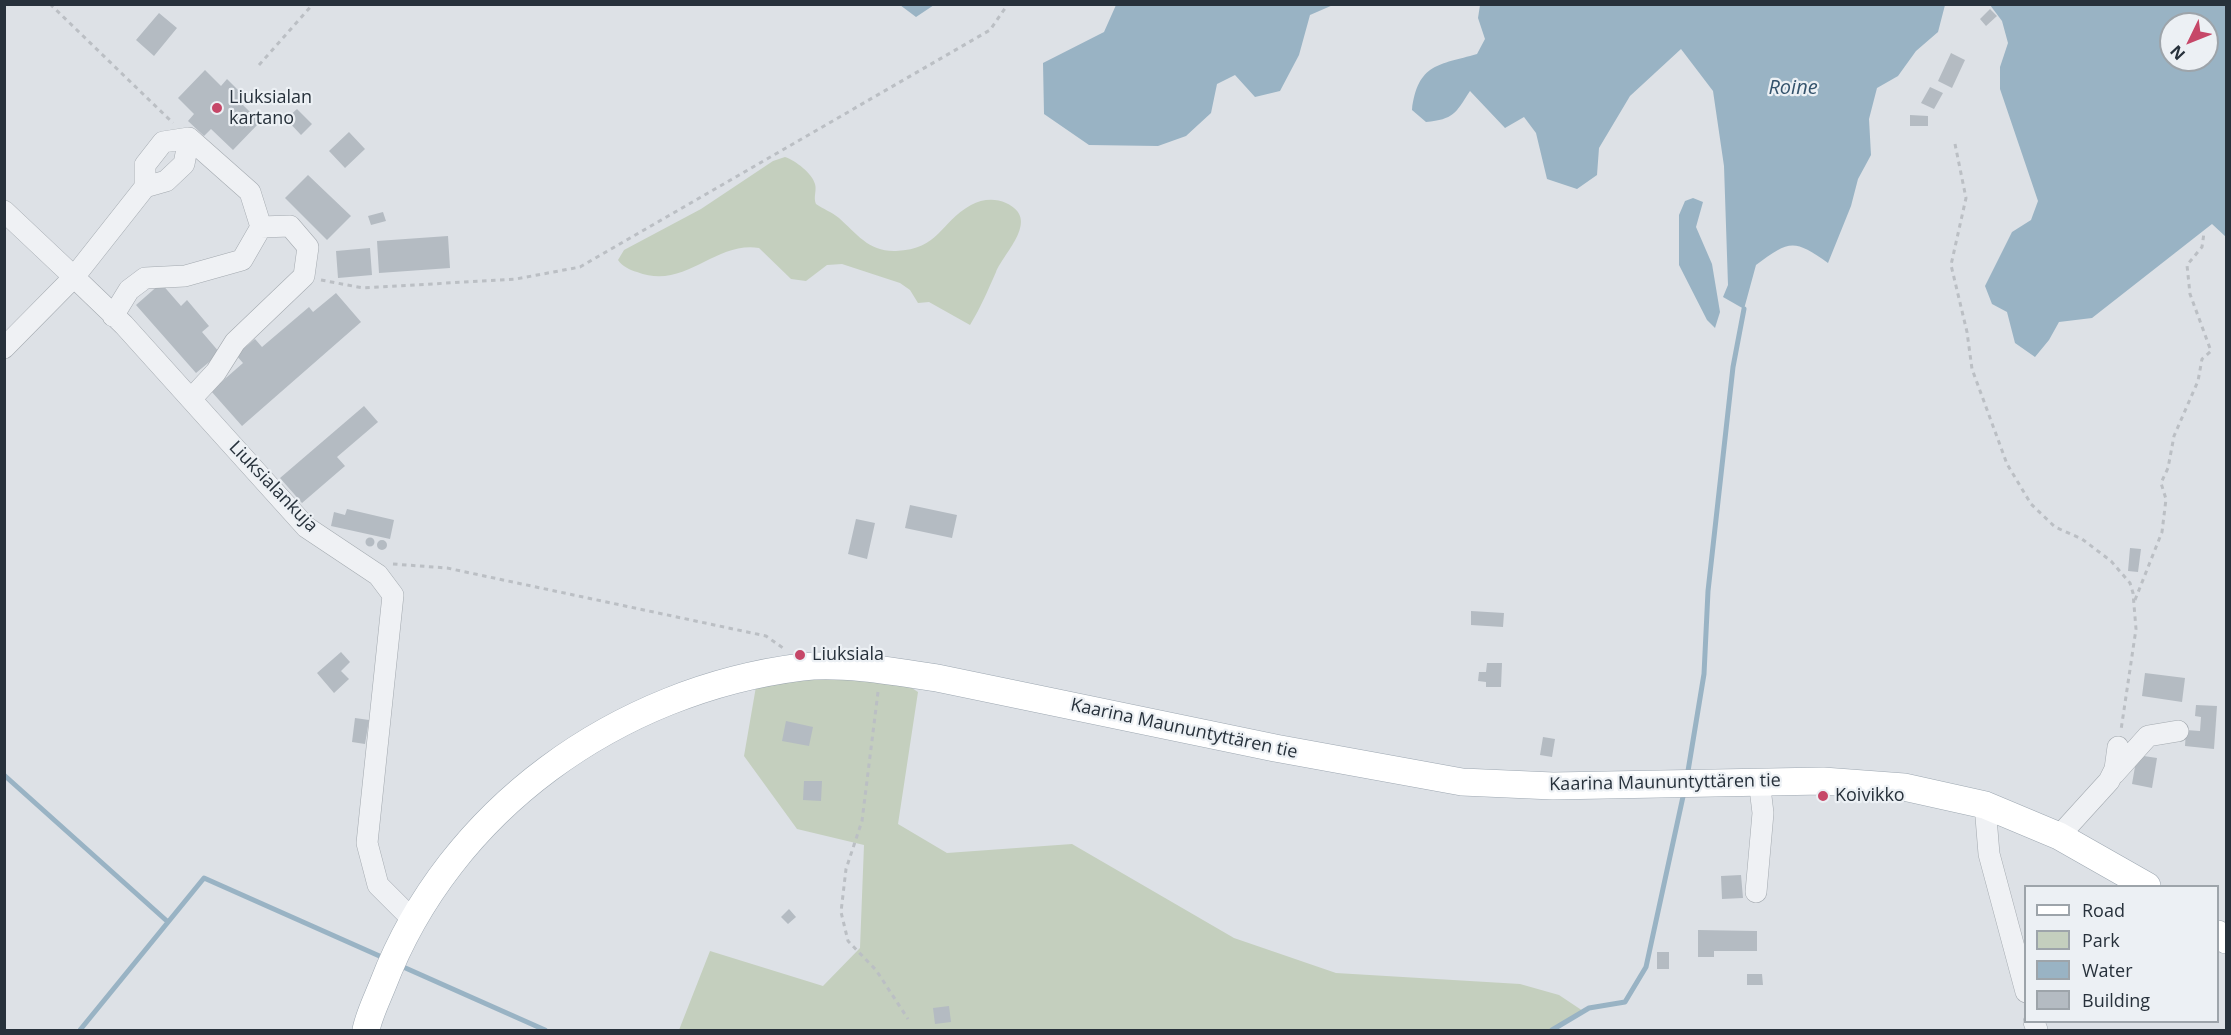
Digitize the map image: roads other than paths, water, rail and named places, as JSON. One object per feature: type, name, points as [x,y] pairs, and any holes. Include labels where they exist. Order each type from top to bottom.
[{"type":"main road","name":"Kaarina Maununtyttären tie","points":[[366,1030],[395,952],[412,920],[448,865],[496,812],[560,758],[635,715],[708,687],[804,666],[883,669],[937,678],[1275,748],[1462,782],[1565,786],[1672,785],[1759,780],[1823,781],[1904,787],[1986,806],[2059,836],[2145,885]]},
{"type":"street","points":[[145,187],[145,165],[163,142],[189,138]]},
{"type":"street","points":[[4,348],[74,277],[145,187],[166,181],[184,164],[189,138]]},
{"type":"street","points":[[113,316],[129,290],[145,278],[185,276],[242,260],[261,227],[250,192],[189,138]]},
{"type":"street","name":"Liuksialankuja","points":[[4,211],[124,325],[306,527],[378,575],[393,595],[367,843],[378,885],[412,920]]},
{"type":"street","points":[[191,399],[216,372],[235,342],[304,276],[308,247],[290,226],[261,227]]},
{"type":"street","points":[[2059,836],[2148,736],[2178,731]]},
{"type":"street","points":[[2111,776],[2118,747]]},
{"type":"street","points":[[1756,892],[1763,813],[1759,780]]},
{"type":"street","points":[[1986,806],[1989,854],[2024,988]]},
{"type":"water","points":[[1116,4],[1333,5],[1310,15],[1299,55],[1280,91],[1255,97],[1235,75],[1217,84],[1211,113],[1186,136],[1158,146],[1089,145],[1044,114],[1043,63],[1104,32]]},
{"type":"water","name":"Roine","points":[[1480,4],[1945,5],[1938,32],[1916,51],[1898,76],[1877,88],[1869,119],[1871,155],[1858,179],[1851,206],[1828,263],[1799,246],[1784,247],[1776,251],[1756,265],[1744,309],[1723,297],[1728,285],[1724,166],[1713,91],[1681,49],[1630,96],[1599,148],[1597,175],[1577,189],[1547,179],[1536,133],[1524,117],[1505,128],[1470,91],[1457,110],[1443,119],[1426,122],[1412,110],[1419,83],[1433,68],[1477,54],[1485,39],[1478,18]]},
{"type":"water","points":[[900,5],[934,5],[916,17]]},
{"type":"water","points":[[1990,5],[2226,5],[2226,237],[2212,224],[2092,318],[2059,322],[2049,340],[2035,357],[2015,343],[2007,312],[1992,304],[1985,286],[2012,232],[2031,220],[2038,201],[2000,89],[2000,67],[2008,43],[2002,21]]},
{"type":"water","points":[[1693,198],[1703,202],[1696,227],[1712,264],[1720,312],[1715,328],[1707,320],[1679,265],[1679,215],[1685,201]]},
{"type":"waterway","points":[[1687,777],[1704,674],[1708,591],[1733,367],[1744,309]]},
{"type":"waterway","points":[[4,775],[168,922]]},
{"type":"waterway","points":[[1552,1030],[1589,1008],[1625,1002],[1646,967],[1684,792]]},
{"type":"waterway","points":[[80,1030],[204,878],[384,958]]},
{"type":"waterway","points":[[401,966],[545,1030]]},
{"type":"place","name":"Liuksialan kartano","points":[[217,108]]},
{"type":"place","name":"Liuksiala","points":[[800,655]]},
{"type":"place","name":"Koivikko","points":[[1823,796]]}]
